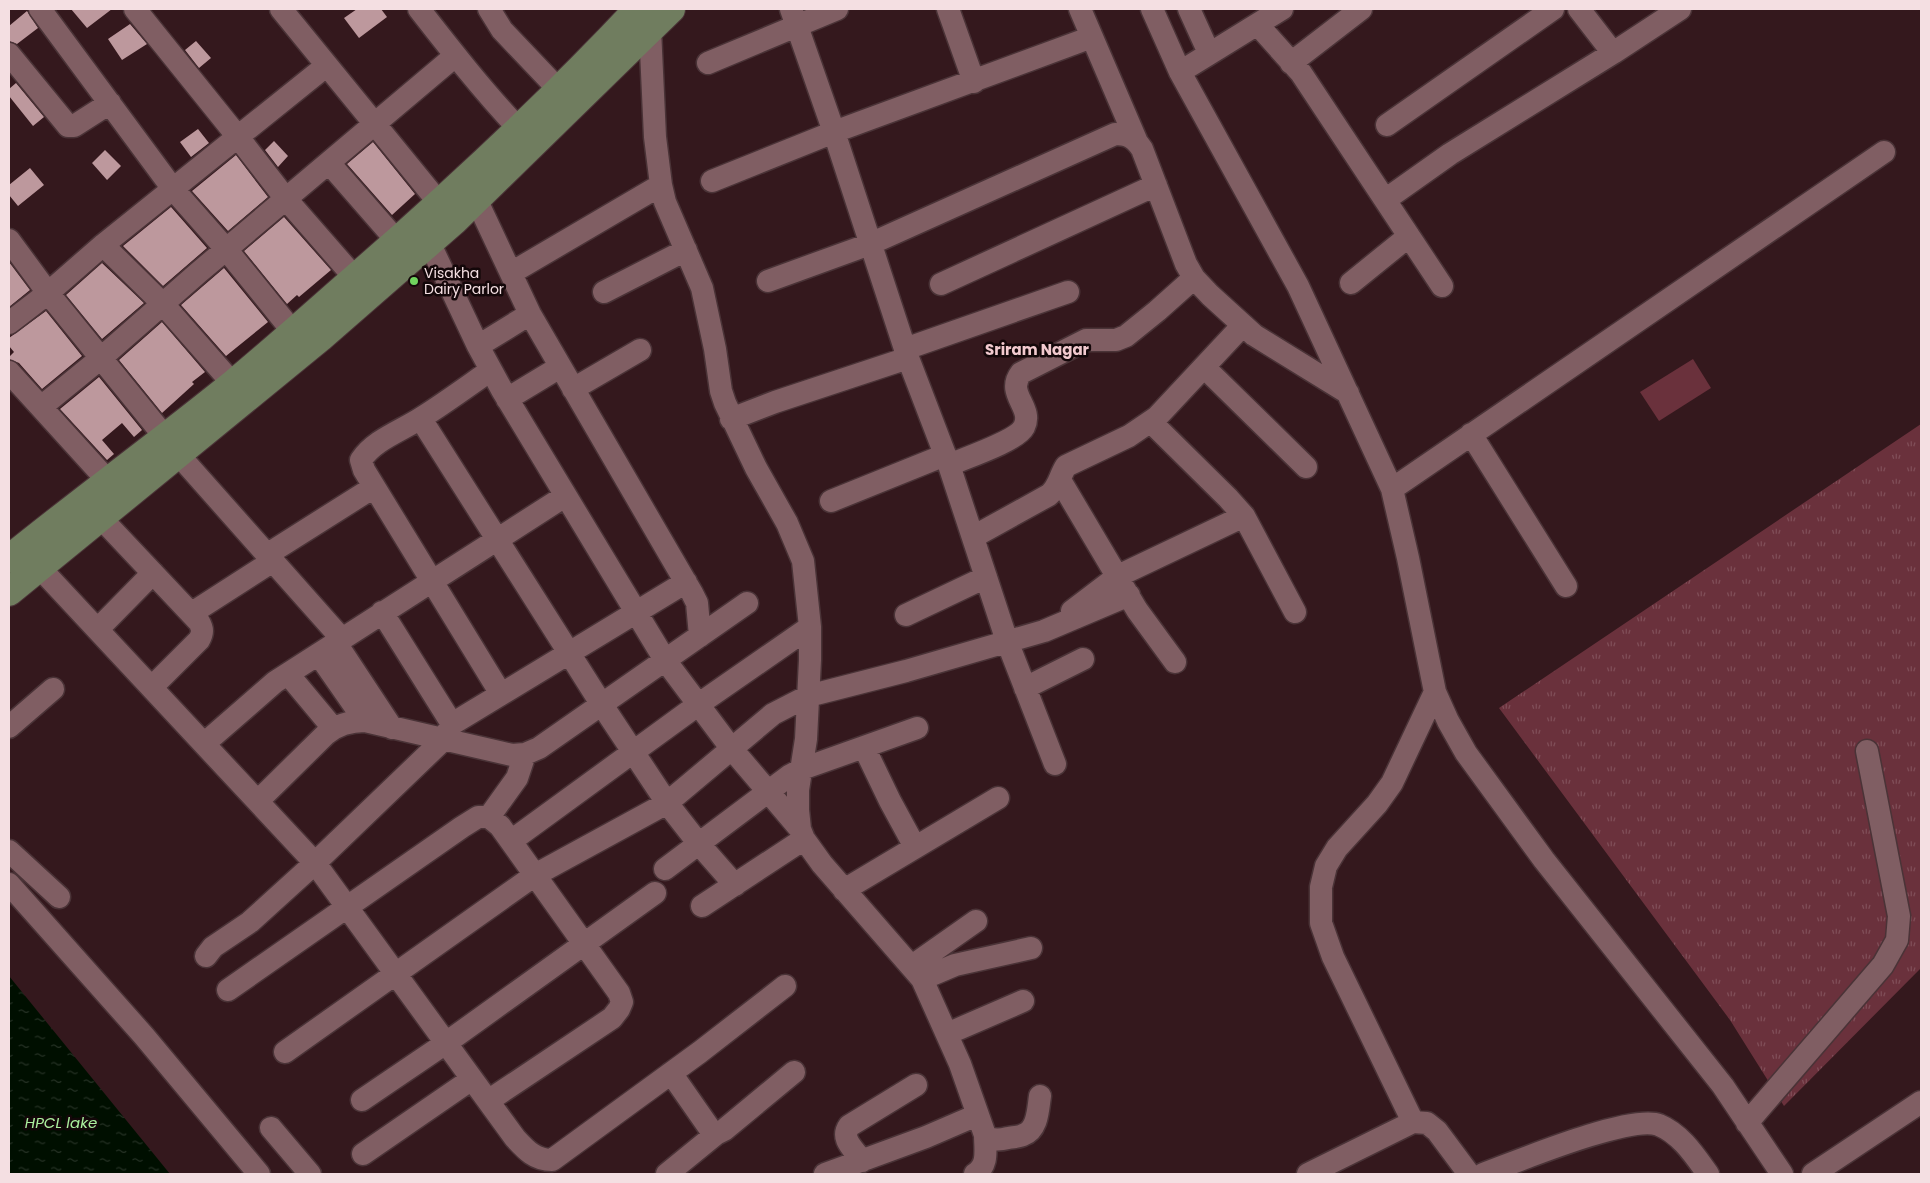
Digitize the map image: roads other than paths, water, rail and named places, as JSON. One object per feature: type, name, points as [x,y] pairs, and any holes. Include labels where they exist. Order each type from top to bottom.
[{"type":"main road","points":[[9,559],[108,481],[171,445],[320,338],[429,242],[446,212],[519,129],[559,90],[636,27],[671,9]]},
{"type":"main road","points":[[9,592],[100,517],[233,384],[397,241],[446,212],[476,200],[636,27]]},
{"type":"street","points":[[40,9],[173,189],[226,249],[294,332]]},
{"type":"street","points":[[135,9],[286,199],[355,278]]},
{"type":"street","points":[[281,9],[446,212]]},
{"type":"street","points":[[419,9],[455,56],[519,129]]},
{"type":"street","points":[[489,9],[502,30],[559,90]]},
{"type":"street","points":[[708,63],[794,17],[837,9]]},
{"type":"street","points":[[948,9],[974,82]]},
{"type":"street","points":[[1080,9],[1137,142],[1142,149],[1186,264],[1194,278],[1254,335],[1348,393]]},
{"type":"street","points":[[1152,9],[1180,72],[1298,286],[1392,489],[1435,692],[1448,721],[1466,752],[1544,860],[1722,1086],[1782,1174]]},
{"type":"street","points":[[1189,9],[1208,53]]},
{"type":"street","points":[[1180,72],[1282,9]]},
{"type":"street","points":[[1291,63],[1361,9]]},
{"type":"street","points":[[1387,125],[1553,9]]},
{"type":"street","points":[[1579,9],[1613,54]]},
{"type":"street","points":[[1385,200],[1450,154],[1613,54],[1680,9]]},
{"type":"street","points":[[794,17],[907,354],[947,460],[1007,641],[1055,764]]},
{"type":"street","points":[[1258,24],[1301,73],[1442,286]]},
{"type":"street","points":[[636,27],[654,124],[661,185],[665,202],[707,304],[721,391],[742,415],[756,468],[796,541],[803,561],[810,627],[810,660],[806,739],[798,790],[802,834]]},
{"type":"street","points":[[712,181],[834,132],[1092,37]]},
{"type":"street","points":[[9,54],[68,126],[74,126],[110,103]]},
{"type":"street","points":[[41,407],[455,56]]},
{"type":"street","points":[[9,322],[48,294],[103,245],[326,66]]},
{"type":"street","points":[[768,281],[870,244],[1115,134],[1124,134],[1137,142]]},
{"type":"street","points":[[1392,489],[1884,152]]},
{"type":"street","points":[[329,163],[397,241]]},
{"type":"street","points":[[511,274],[661,185]]},
{"type":"street","points":[[941,284],[1156,185]]},
{"type":"street","points":[[476,200],[530,314],[697,603],[700,636]]},
{"type":"street","points":[[1351,283],[1409,236]]},
{"type":"street","points":[[9,240],[48,294],[171,445],[271,557],[332,646],[392,728]]},
{"type":"street","points":[[429,242],[478,346],[507,399],[665,660],[731,748],[802,834],[818,859],[917,973],[947,1034],[988,1130],[985,1161],[980,1170],[974,1174]]},
{"type":"street","points":[[103,245],[163,304],[233,384]]},
{"type":"street","points":[[604,292],[686,250]]},
{"type":"street","points":[[831,501],[1009,440],[1024,428],[1026,422],[1024,407],[1015,388],[1016,380],[1021,373],[1086,340],[1116,340],[1126,336],[1194,278]]},
{"type":"street","points":[[742,415],[1068,292]]},
{"type":"street","points":[[478,346],[530,314]]},
{"type":"street","points":[[973,537],[1049,496],[1056,490],[1061,474],[1066,466],[1129,436],[1151,422],[1243,325]]},
{"type":"street","points":[[573,389],[640,350]]},
{"type":"street","points":[[507,399],[560,367]]},
{"type":"street","points":[[1204,367],[1306,467]]},
{"type":"street","points":[[492,370],[421,418],[366,452],[361,460],[364,470],[374,487],[501,694]]},
{"type":"street","points":[[9,372],[108,481]]},
{"type":"street","points":[[421,418],[568,653],[667,803],[699,844],[735,885]]},
{"type":"street","points":[[1151,422],[1244,516],[1295,612]]},
{"type":"street","points":[[1471,434],[1566,586]]},
{"type":"street","points":[[1060,480],[1137,610],[1175,662]]},
{"type":"street","points":[[192,614],[271,557],[374,487]]},
{"type":"street","points":[[205,743],[268,687],[565,496]]},
{"type":"street","points":[[285,1052],[535,875],[667,803],[773,714],[808,696],[877,679],[1044,632],[1244,516]]},
{"type":"street","points":[[100,517],[203,628],[199,640],[152,687]]},
{"type":"street","points":[[40,567],[259,800],[315,863],[488,1101],[526,1150],[541,1160],[552,1160],[785,986]]},
{"type":"street","points":[[98,629],[153,573]]},
{"type":"street","points":[[906,615],[986,577]]},
{"type":"street","points":[[206,956],[213,947],[250,922],[315,863],[447,732],[501,694],[686,582]]},
{"type":"street","points":[[259,800],[333,728],[346,722],[365,721],[392,728],[447,732],[512,755],[525,754],[540,748],[747,603]]},
{"type":"street","points":[[382,612],[447,732]]},
{"type":"street","points":[[511,840],[699,704],[810,627]]},
{"type":"street","points":[[332,646],[365,721]]},
{"type":"street","points":[[1025,688],[1083,659]]},
{"type":"street","points":[[288,674],[333,728]]},
{"type":"street","points":[[9,727],[53,689]]},
{"type":"street","points":[[1413,1122],[1333,957],[1321,923],[1321,887],[1326,866],[1337,848],[1377,804],[1392,783],[1435,692]]},
{"type":"street","points":[[665,869],[767,792],[802,769],[917,728]]},
{"type":"street","points":[[864,747],[915,847]]},
{"type":"street","points":[[1747,1123],[1882,965],[1897,940],[1899,916],[1867,750]]},
{"type":"street","points":[[489,817],[517,778],[525,754]]},
{"type":"street","points":[[844,890],[998,798]]},
{"type":"street","points":[[228,990],[462,827],[478,817],[489,817],[500,826],[511,840],[619,993],[622,1002],[619,1010],[612,1018],[488,1101]]},
{"type":"street","points":[[702,906],[735,885],[802,834]]},
{"type":"street","points":[[9,851],[59,897]]},
{"type":"street","points":[[9,884],[144,1036],[259,1174]]},
{"type":"street","points":[[362,1100],[446,1043],[655,893]]},
{"type":"street","points":[[917,973],[976,921]]},
{"type":"street","points":[[917,973],[1031,948]]},
{"type":"street","points":[[947,1034],[1023,1001]]},
{"type":"street","points":[[667,1174],[794,1072]]},
{"type":"street","points":[[671,1073],[710,1129],[716,1134]]},
{"type":"street","points":[[363,1154],[472,1079]]},
{"type":"street","points":[[862,1161],[845,1138],[845,1132],[849,1126],[916,1085]]},
{"type":"street","points":[[825,1174],[926,1137],[988,1130],[1025,1135],[1034,1124],[1038,1113],[1040,1096]]},
{"type":"street","points":[[1813,1174],[1921,1102]]},
{"type":"street","points":[[1308,1174],[1413,1122],[1427,1123],[1437,1131],[1469,1174]]},
{"type":"street","points":[[1483,1174],[1599,1132],[1641,1123],[1659,1125],[1678,1137],[1708,1174]]},
{"type":"street","points":[[271,1128],[310,1174]]},
{"type":"water","name":"HPCL lake","points":[[9,976],[170,1174],[9,1174]]},
{"type":"place","name":"Visakha Dairy Parlor","points":[[414,281]]},
{"type":"district","name":"Sriram Nagar","points":[[1037,349]]}]
